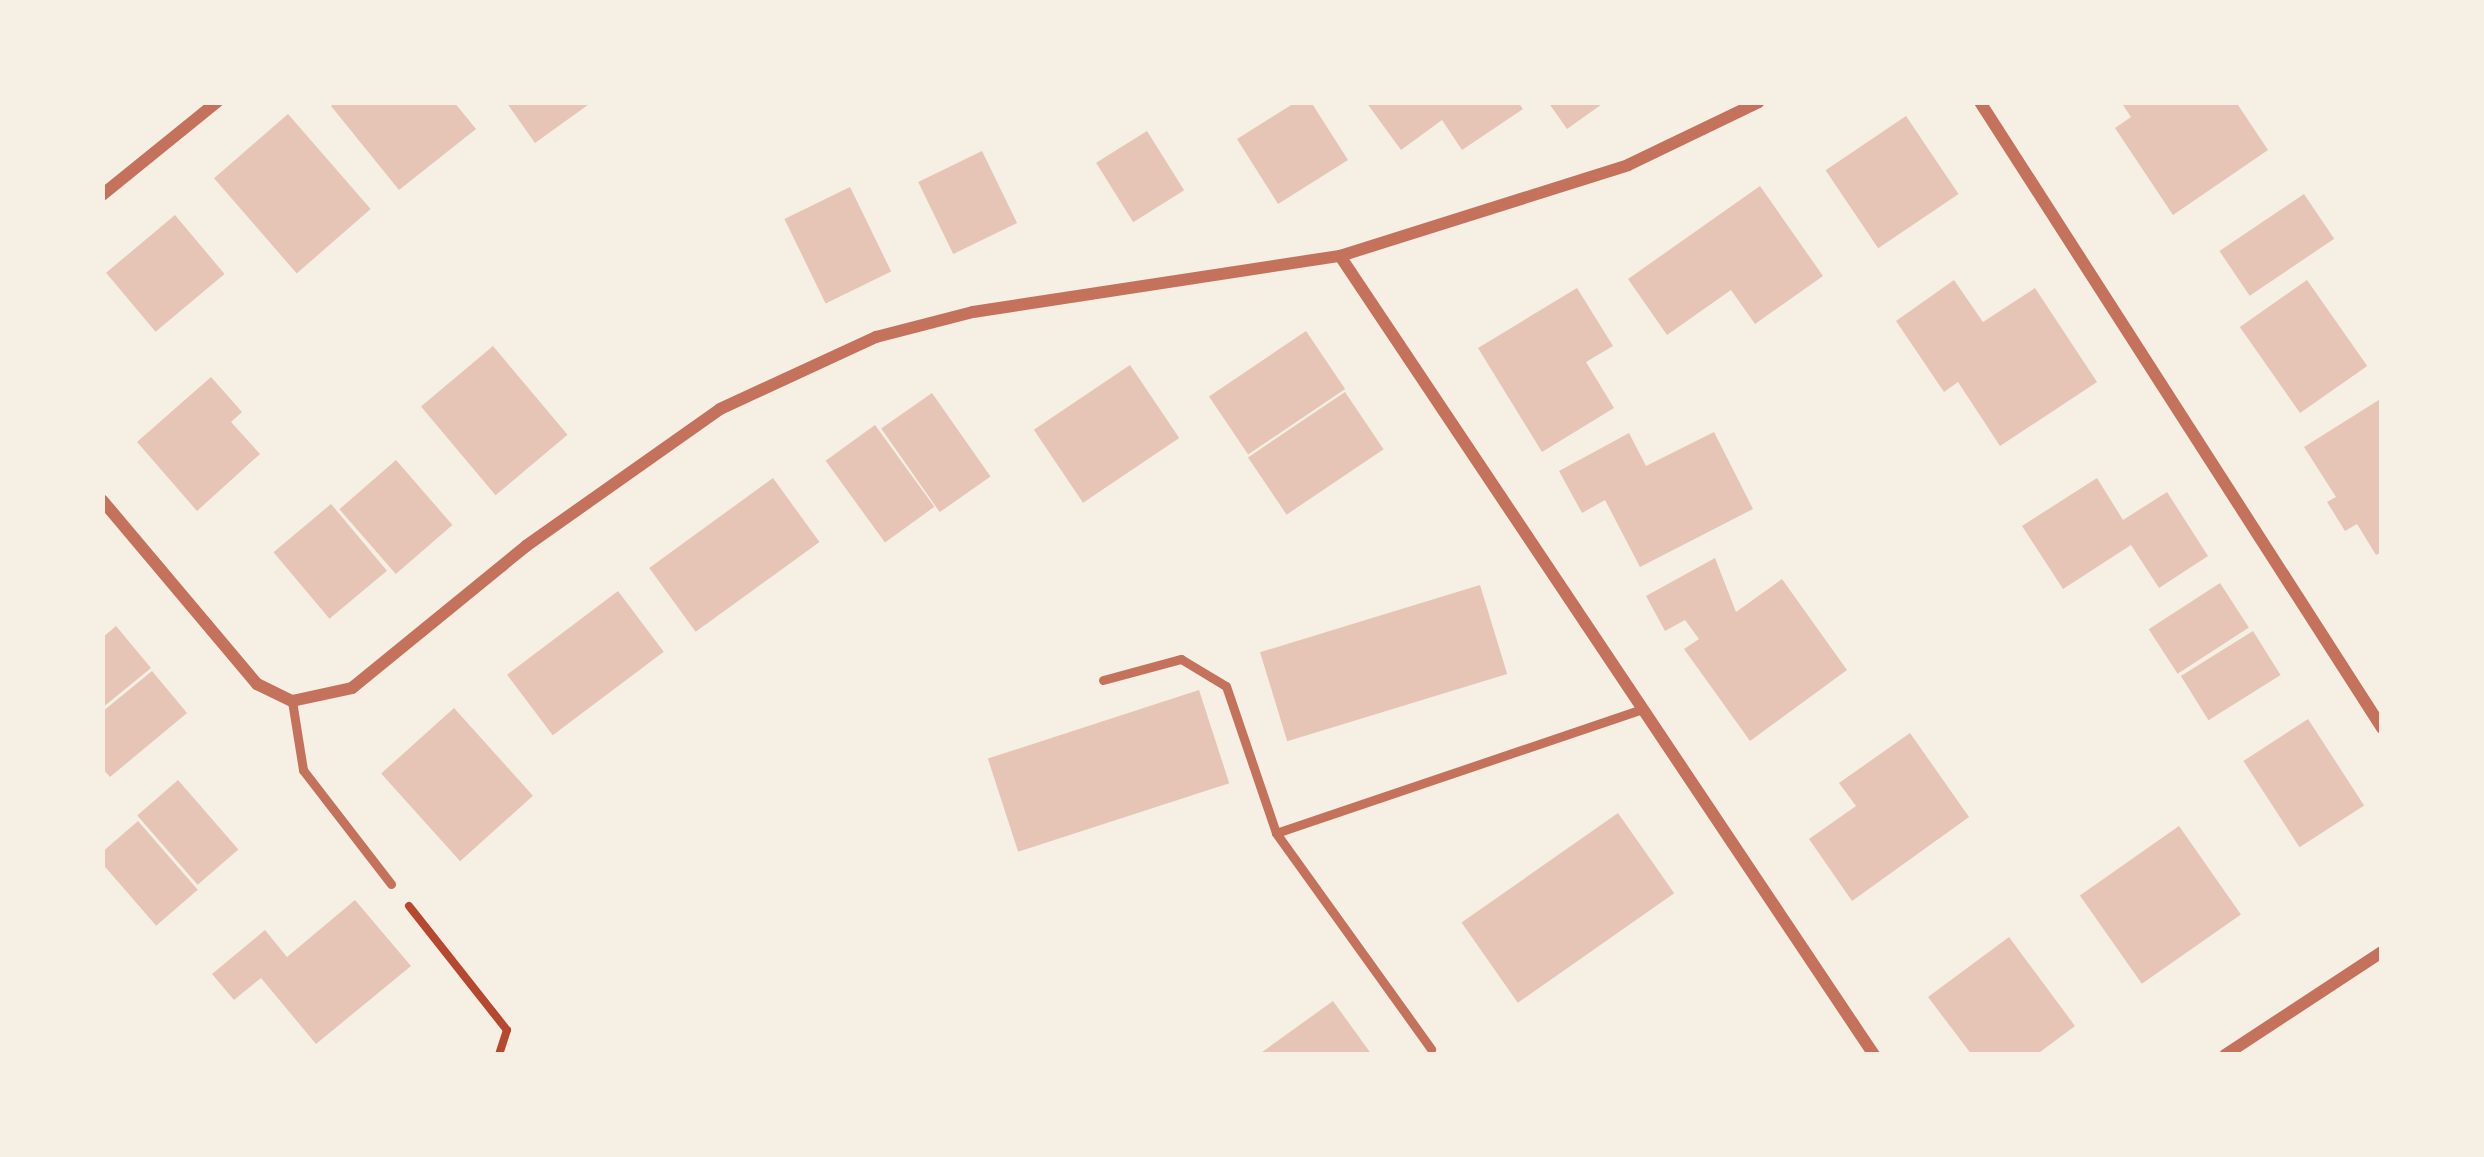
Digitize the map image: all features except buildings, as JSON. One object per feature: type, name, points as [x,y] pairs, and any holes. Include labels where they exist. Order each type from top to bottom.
[{"type":"street","points":[[102,195],[218,102]]},
{"type":"street","points":[[102,500],[257,684],[292,701],[352,688],[526,546],[720,410],[875,337],[974,312],[1340,256],[1628,165],[1759,102]]},
{"type":"street","points":[[1980,102],[2382,728]]},
{"type":"street","points":[[1340,256],[1874,1055]]},
{"type":"street","points":[[2225,1055],[2382,952]]},
{"type":"lane","points":[[1103,680],[1181,658],[1210,671],[1226,686],[1276,833],[1431,1049]]},
{"type":"lane","points":[[292,701],[303,770],[391,884]]},
{"type":"lane","points":[[1276,833],[1640,710]]},
{"type":"path","points":[[391,884],[507,1030],[499,1055]]}]
